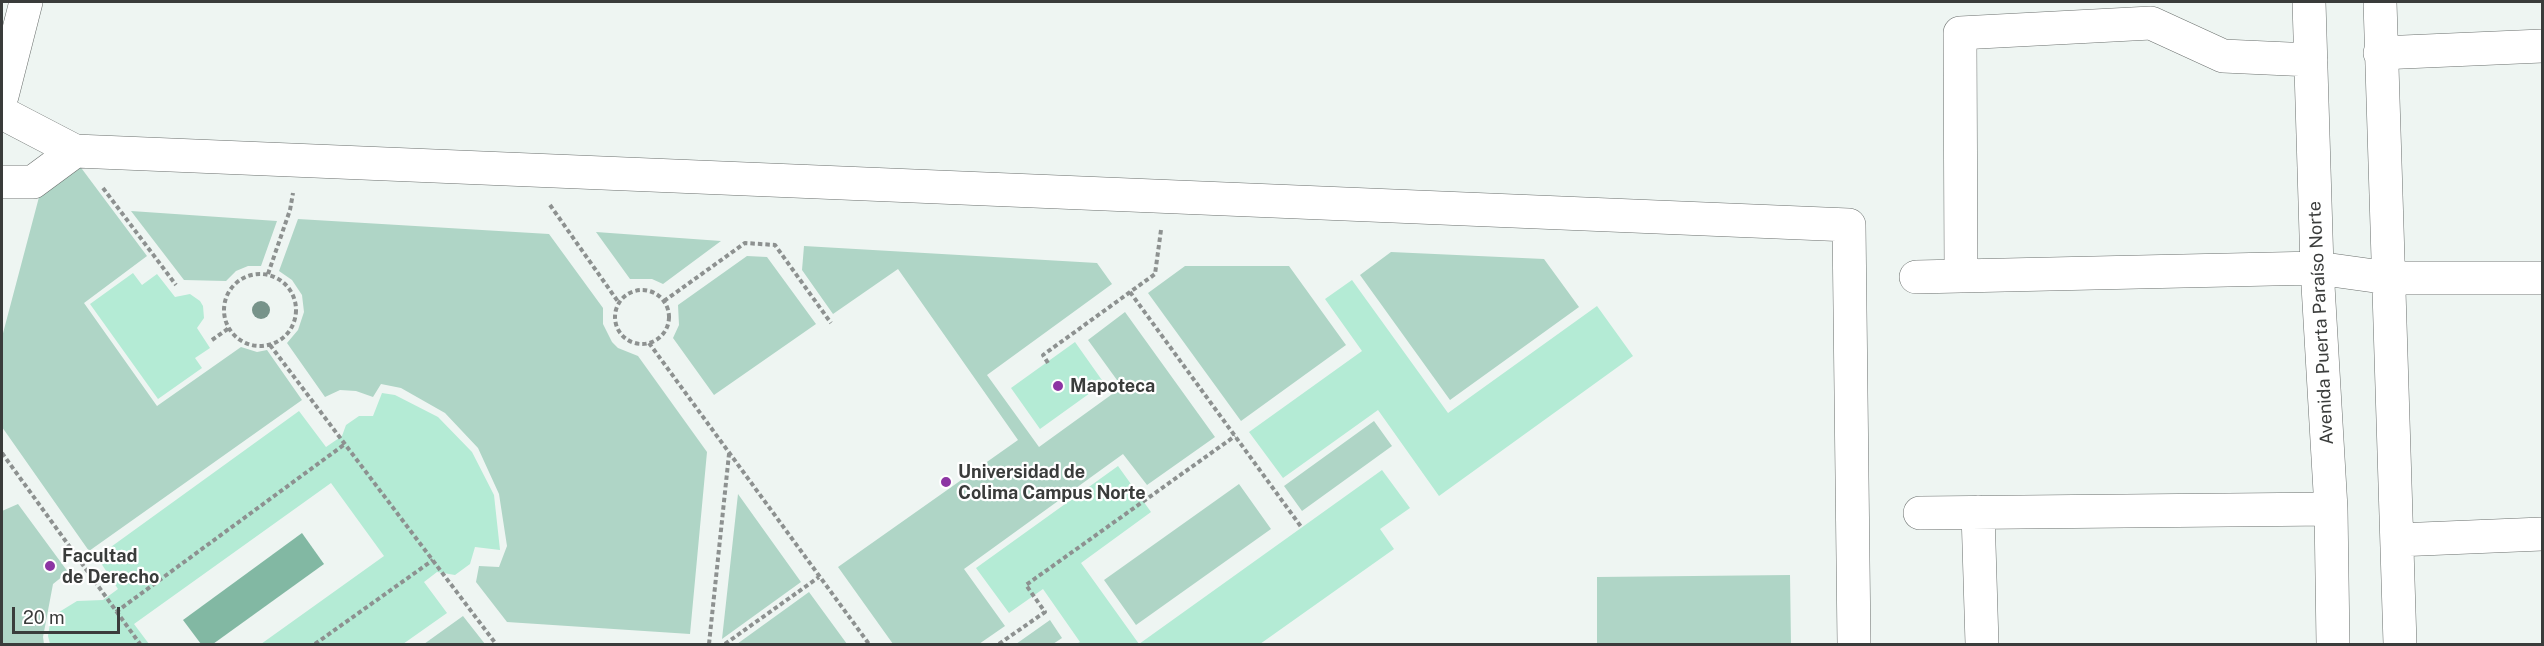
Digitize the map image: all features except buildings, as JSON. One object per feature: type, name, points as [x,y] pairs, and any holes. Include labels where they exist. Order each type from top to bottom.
[{"type":"street","points":[[2,96],[26,2]]},
{"type":"street","name":"Avenida Puerta Paraíso Norte","points":[[2309,2],[2317,268],[2331,509],[2333,645]]},
{"type":"street","points":[[2380,2],[2400,645]]},
{"type":"street","points":[[1962,276],[1960,33],[2151,23],[2223,56],[2312,60]]},
{"type":"street","points":[[2380,53],[2542,46]]},
{"type":"street","points":[[2,113],[75,151],[1849,225],[1854,645]]},
{"type":"street","points":[[2,182],[33,182],[75,151]]},
{"type":"street","points":[[1916,277],[2317,268],[2389,278],[2542,278]]},
{"type":"street","points":[[1920,513],[2331,509]]},
{"type":"street","points":[[1978,512],[1982,645]]},
{"type":"street","points":[[2397,540],[2542,534]]},
{"type":"path","points":[[75,151],[176,285]]},
{"type":"path","points":[[268,274],[290,210],[298,160]]},
{"type":"path","points":[[528,170],[566,229],[619,303]]},
{"type":"path","points":[[1048,363],[1042,355],[1155,274],[1165,196]]},
{"type":"path","points":[[664,301],[745,243],[776,245],[831,323]]},
{"type":"path","points":[[268,274],[279,278],[289,286],[297,308],[290,331],[281,339],[270,345],[259,346],[247,343],[229,328],[225,317],[228,294],[244,277],[268,274]]},
{"type":"path","points":[[633,291],[650,291],[664,301],[669,317],[667,326],[657,339],[648,343],[631,342],[623,336],[615,320],[619,303],[633,291]]},
{"type":"path","points":[[1130,292],[1302,528]]},
{"type":"path","points":[[212,340],[229,328]]},
{"type":"path","points":[[648,343],[869,645]]},
{"type":"path","points":[[270,345],[496,645]]},
{"type":"path","points":[[999,645],[1045,612],[1026,585],[1235,436]]},
{"type":"path","points":[[116,612],[345,444]]},
{"type":"path","points":[[2,453],[140,645]]},
{"type":"path","points":[[709,645],[729,454]]},
{"type":"path","points":[[315,645],[433,560]]},
{"type":"path","points":[[724,645],[819,577]]},
{"type":"shaded area","points":[[79,165],[147,256],[84,303],[157,406],[241,347],[257,352],[267,350],[302,400],[89,551],[2,427],[2,337],[43,182]]},
{"type":"shaded area","points":[[131,211],[277,221],[261,266],[248,266],[236,271],[226,281],[184,280]]},
{"type":"shaded area","points":[[298,219],[549,234],[603,308],[603,324],[612,342],[618,348],[638,356],[707,452],[690,634],[507,622],[476,582],[479,566],[499,567],[507,546],[499,494],[478,448],[445,413],[401,388],[381,384],[373,397],[356,391],[340,390],[325,397],[287,343],[298,330],[304,312],[302,295],[292,280],[279,271]]},
{"type":"shaded area","points":[[596,232],[721,241],[663,284],[652,279],[630,279]]},
{"type":"shaded area","points":[[804,246],[1097,263],[1112,284],[987,375],[1039,447],[1122,387],[1088,340],[1125,312],[1215,437],[1147,485],[1123,454],[964,569],[1005,626],[979,644],[893,644],[838,567],[1018,440],[898,269],[833,314],[802,270]]},
{"type":"shaded area","points":[[1391,252],[1544,259],[1579,307],[1450,400],[1360,275]]},
{"type":"shaded area","points":[[747,256],[767,257],[816,324],[714,395],[673,338],[679,325],[678,305]]},
{"type":"shaded area","points":[[1185,266],[1289,266],[1346,345],[1241,421],[1148,293]]},
{"type":"shaded area","points":[[1374,421],[1392,446],[1302,511],[1284,486]]},
{"type":"shaded area","points":[[1239,484],[1271,529],[1136,625],[1104,580]]},
{"type":"shaded area","points":[[738,494],[801,582],[722,639]]},
{"type":"shaded area","points":[[18,504],[68,572],[53,584],[43,637],[44,644],[2,644],[2,511]]},
{"type":"shaded area","points":[[302,533],[324,564],[213,644],[201,644],[183,620]]},
{"type":"shaded area","points":[[1790,575],[1791,644],[1597,644],[1597,577]]},
{"type":"shaded area","points":[[809,592],[847,644],[737,644]]},
{"type":"shaded area","points":[[463,616],[485,644],[424,644]]},
{"type":"shaded area","points":[[1050,620],[1062,638],[1053,644],[1016,644]]},
{"type":"place","name":"Mapoteca","points":[[1058,386]]},
{"type":"place","name":"Universidad de Colima Campus Norte","points":[[946,482]]},
{"type":"place","name":"Facultad de Derecho","points":[[50,566]]}]
